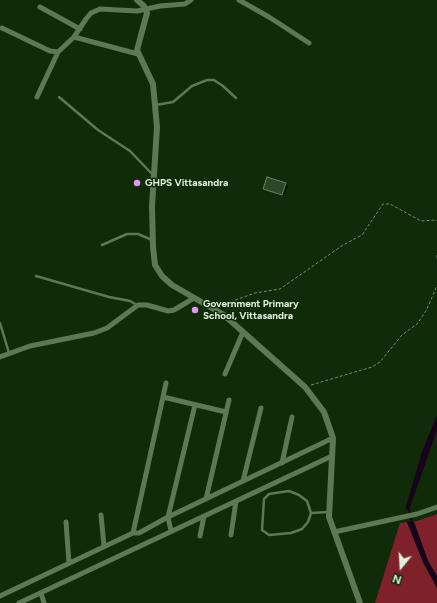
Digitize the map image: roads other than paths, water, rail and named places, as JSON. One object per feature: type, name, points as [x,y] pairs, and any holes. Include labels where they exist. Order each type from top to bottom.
[{"type":"street","points":[[137,0],[147,10]]},
{"type":"street","points":[[37,97],[58,52],[74,37],[91,13],[100,9],[147,10],[160,6],[185,4],[191,0]]},
{"type":"street","points":[[239,0],[269,17],[309,43]]},
{"type":"street","points":[[40,7],[80,29]]},
{"type":"street","points":[[147,10],[146,18],[138,42],[138,54],[153,84],[157,127],[155,176],[152,198],[152,240],[154,258],[159,272],[172,285],[216,309],[304,387],[324,412],[333,438],[328,512],[360,603]]},
{"type":"street","points":[[2,28],[50,51],[58,52]]},
{"type":"street","points":[[74,37],[138,54]]},
{"type":"street","points":[[0,357],[30,346],[94,333],[107,328],[138,305],[146,305],[168,311],[180,307],[194,298]]},
{"type":"street","points":[[225,374],[243,332]]},
{"type":"street","points":[[133,532],[166,383]]},
{"type":"street","points":[[163,397],[226,412]]},
{"type":"street","points":[[206,499],[229,400]]},
{"type":"street","points":[[170,531],[168,517],[194,404]]},
{"type":"street","points":[[243,481],[261,408]]},
{"type":"street","points":[[282,463],[292,417]]},
{"type":"street","points":[[0,596],[133,532],[139,533],[168,517],[333,438]]},
{"type":"street","points":[[19,603],[332,456]]},
{"type":"street","points":[[231,535],[236,501]]},
{"type":"street","points":[[334,532],[417,514],[437,507]]},
{"type":"street","points":[[101,515],[104,546]]},
{"type":"street","points":[[200,536],[204,516]]},
{"type":"street","points":[[66,522],[69,563]]},
{"type":"street","points":[[41,593],[44,603]]},
{"type":"lane","points":[[155,105],[173,102],[192,86],[207,80],[214,80],[236,98]]},
{"type":"lane","points":[[59,97],[98,130],[119,142],[130,151],[155,176]]},
{"type":"lane","points":[[102,245],[128,234],[138,234],[152,240]]},
{"type":"lane","points":[[36,276],[130,301],[138,305]]},
{"type":"lane","points":[[0,322],[9,353]]},
{"type":"lane","points":[[289,491],[299,495],[307,501],[311,513],[305,525],[292,533],[269,535],[262,530],[264,499],[269,494],[289,491]]},
{"type":"lane","points":[[311,513],[328,512]]},
{"type":"waterway","points":[[408,506],[412,523]]},
{"type":"place","name":"GHPS Vittasandra","points":[[137,183]]},
{"type":"place","name":"Government Primary School, Vittasandra","points":[[195,310]]}]
